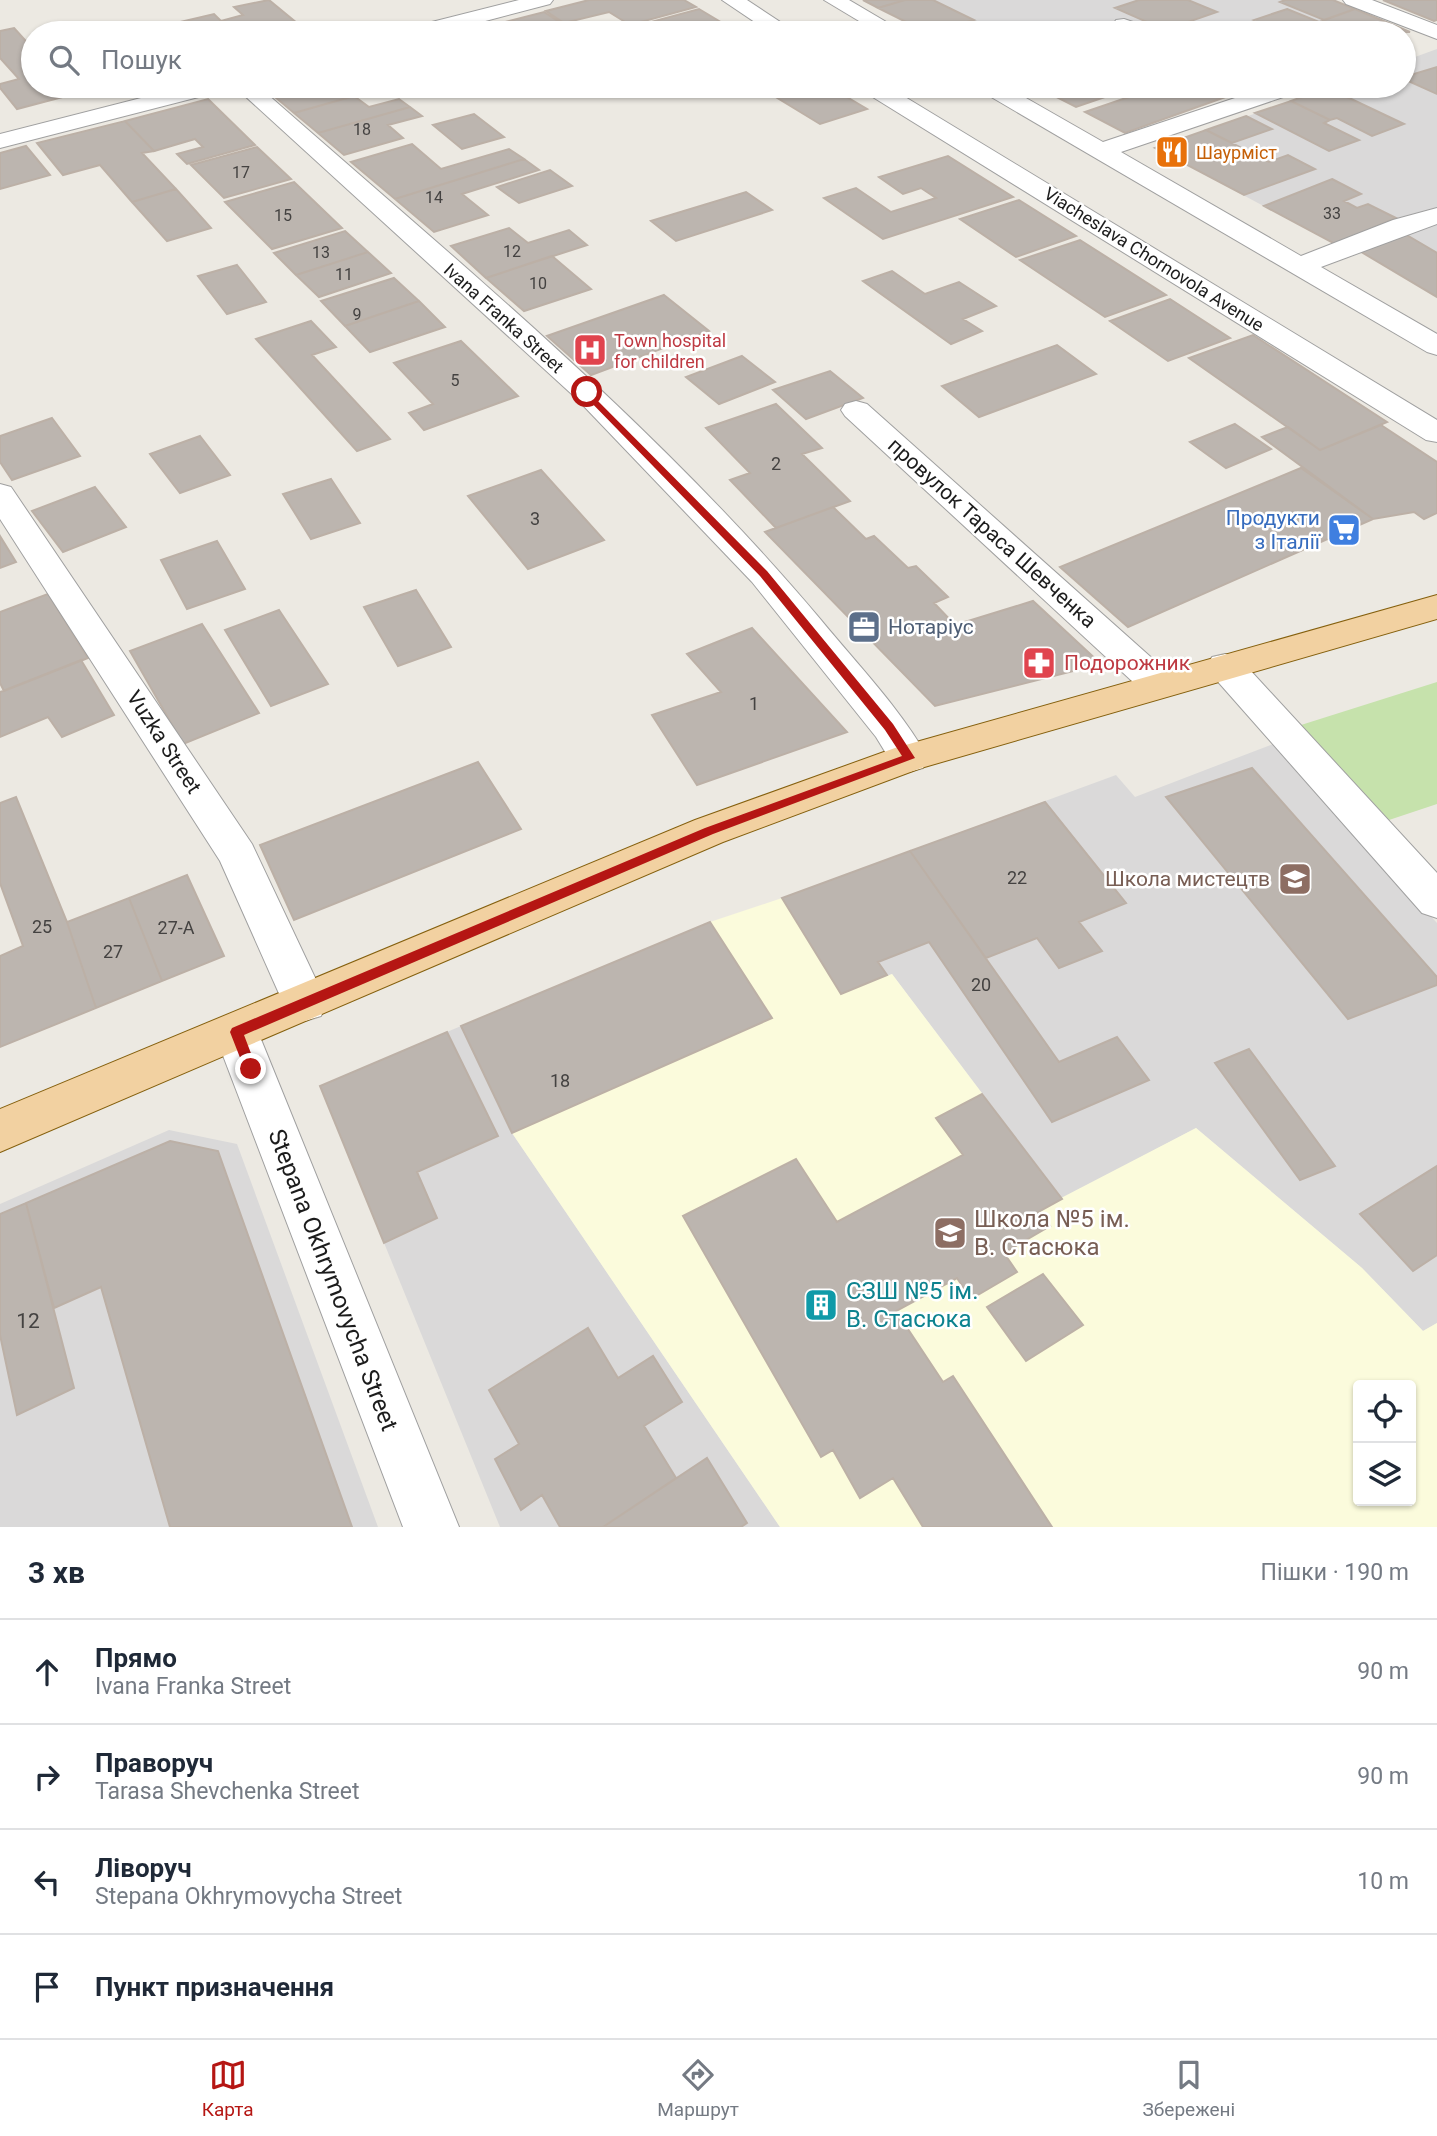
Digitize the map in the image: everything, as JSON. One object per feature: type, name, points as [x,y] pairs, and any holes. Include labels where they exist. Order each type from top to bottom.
[{"type":"main road","points":[[0,1131],[709,831],[909,758],[1437,607]]},
{"type":"street","points":[[462,21],[543,0]]},
{"type":"street","points":[[732,0],[766,21]]},
{"type":"street","points":[[834,0],[872,21]]},
{"type":"street","points":[[1353,0],[1403,21]]},
{"type":"street","points":[[1416,26],[1437,35]]},
{"type":"street","points":[[1416,45],[1437,35]]},
{"type":"street","points":[[0,141],[167,98]]},
{"type":"street","name":"Ivana Franka Street","points":[[258,98],[587,392],[764,574],[889,727],[909,758]]},
{"type":"street","name":"Viacheslava Chornovola Avenue","points":[[892,98],[1437,433]]},
{"type":"street","points":[[1010,98],[1437,346]]},
{"type":"street","points":[[1103,150],[1246,98]]},
{"type":"street","points":[[1301,265],[1402,226],[1437,216]]},
{"type":"street","name":"провулок Тараса Шевченка","points":[[856,410],[1159,685]]},
{"type":"street","name":"Vuzka Street","points":[[0,494],[238,855],[305,1003]]},
{"type":"street","points":[[1224,666],[1437,901]]},
{"type":"street","name":"Stepana Okhrymovycha Street","points":[[236,1032],[431,1527]]},
{"type":"shaded area","points":[[863,0],[1333,0],[1384,21],[904,21]]},
{"type":"shaded area","points":[[1437,49],[1437,297],[1343,241],[1335,244],[1155,148],[1300,98],[1416,98],[1416,57]]},
{"type":"shaded area","points":[[1273,744],[1437,923],[1437,1323],[1423,1331],[1362,1268],[1196,1128],[1062,1199],[892,974],[841,994],[782,898],[1116,775],[1135,797]]},
{"type":"shaded area","name":"Школа №5 ім. В. Стасюка","points":[[782,898],[841,993],[892,974],[1061,1198],[1196,1128],[1362,1268],[1423,1331],[1437,1323],[1437,1527],[780,1527],[512,1133],[461,1026],[710,922]]},
{"type":"shaded area","points":[[461,1026],[512,1133],[780,1527],[500,1527],[320,1086]]},
{"type":"shaded area","points":[[169,1130],[237,1144],[378,1527],[0,1527],[0,1204]]},
{"type":"green space","points":[[1437,682],[1437,804],[1389,820],[1301,725]]},
{"type":"building","points":[[269,0],[294,21],[221,21],[243,15],[234,7]]},
{"type":"building","points":[[589,0],[684,0],[696,7],[645,21],[624,21],[609,12],[561,21],[546,11]]},
{"type":"building","points":[[863,0],[905,0],[878,8]]},
{"type":"building","points":[[905,0],[933,0],[974,20],[904,21],[878,8]]},
{"type":"building","points":[[1139,0],[1188,0],[1217,12],[1191,21],[1145,21],[1115,8]]},
{"type":"building","points":[[1333,0],[1355,9],[1324,20],[1280,2]]},
{"type":"building","points":[[1383,0],[1437,0],[1437,20],[1434,21]]},
{"type":"building","points":[[699,9],[719,21],[655,21]]},
{"type":"building","points":[[1287,9],[1316,21],[1256,21],[1254,20]]},
{"type":"building","points":[[1355,9],[1384,21],[1322,21]]},
{"type":"building","points":[[544,12],[558,21],[509,21]]},
{"type":"building","points":[[214,14],[221,21],[184,21]]},
{"type":"building","points":[[14,28],[21,36],[21,98],[59,98],[17,109],[0,88],[0,84],[19,79],[0,58],[0,31]]},
{"type":"building","points":[[1437,67],[1437,94],[1416,84],[1416,73]]},
{"type":"building","points":[[276,98],[347,98],[294,113]]},
{"type":"building","points":[[347,98],[357,98],[369,107],[399,99],[410,107],[318,133],[294,113]]},
{"type":"building","points":[[777,98],[848,98],[867,109],[820,124]]},
{"type":"building","points":[[1058,98],[1102,98],[1076,107]]},
{"type":"building","points":[[1126,98],[1222,98],[1125,133],[1085,112]]},
{"type":"building","points":[[1300,98],[1349,98],[1404,124],[1372,136],[1337,118],[1330,120],[1291,101]]},
{"type":"building","points":[[208,99],[255,145],[187,164],[177,154],[203,147],[195,139],[154,151],[125,121]]},
{"type":"building","points":[[1291,101],[1330,120],[1324,123],[1359,140],[1329,151],[1255,113]]},
{"type":"building","points":[[410,107],[422,116],[388,125],[403,138],[344,155],[318,133]]},
{"type":"building","points":[[474,114],[504,137],[462,149],[433,125]]},
{"type":"building","points":[[1246,116],[1272,129],[1232,143],[1206,130]]},
{"type":"building","points":[[125,121],[154,151],[142,153],[176,189],[132,202],[100,165],[63,175],[37,143]]},
{"type":"building","points":[[1206,130],[1269,162],[1288,155],[1315,169],[1244,195],[1155,148]]},
{"type":"building","points":[[412,144],[441,169],[509,149],[524,159],[395,199],[351,162]]},
{"type":"building","points":[[26,146],[50,175],[0,189],[0,153]]},
{"type":"building","points":[[257,147],[291,179],[224,198],[191,165]]},
{"type":"building","points":[[948,156],[1013,197],[883,239],[824,198],[856,188],[891,212],[936,198],[921,188],[903,194],[879,177]]},
{"type":"building","points":[[524,159],[539,170],[462,194],[488,215],[434,232],[395,199]]},
{"type":"building","points":[[550,170],[572,186],[519,203],[497,187]]},
{"type":"building","points":[[1332,179],[1361,194],[1344,201],[1357,208],[1368,204],[1396,218],[1335,244],[1264,206]]},
{"type":"building","points":[[294,182],[342,228],[272,249],[225,202]]},
{"type":"building","points":[[176,189],[211,228],[167,241],[132,202]]},
{"type":"building","points":[[746,192],[772,210],[676,241],[651,221]]},
{"type":"building","points":[[1019,200],[1076,236],[1016,257],[960,219]]},
{"type":"building","points":[[509,228],[528,243],[569,230],[587,245],[486,278],[451,246]]},
{"type":"building","points":[[345,231],[368,252],[296,275],[274,253]]},
{"type":"building","points":[[1405,234],[1437,253],[1437,297],[1358,250]]},
{"type":"building","points":[[1080,240],[1166,295],[1105,317],[1020,260]]},
{"type":"building","points":[[368,252],[391,273],[319,297],[296,275]]},
{"type":"building","points":[[552,256],[591,289],[524,311],[486,278]]},
{"type":"building","points":[[237,265],[266,302],[227,314],[198,276]]},
{"type":"building","points":[[892,271],[925,294],[959,282],[996,306],[963,319],[982,331],[951,344],[863,281]]},
{"type":"building","points":[[394,278],[419,301],[345,326],[321,301]]},
{"type":"building","points":[[664,295],[709,331],[591,375],[547,336]]},
{"type":"building","points":[[1170,299],[1230,338],[1168,361],[1110,321]]},
{"type":"building","points":[[419,301],[445,327],[370,352],[345,326]]},
{"type":"building","points":[[311,321],[336,347],[312,355],[390,439],[357,451],[256,339]]},
{"type":"building","points":[[1253,335],[1387,422],[1320,450],[1189,358]]},
{"type":"building","points":[[461,341],[518,396],[424,430],[409,413],[433,404],[394,363]]},
{"type":"building","points":[[1057,345],[1096,374],[979,417],[942,386]]},
{"type":"building","points":[[742,356],[775,382],[719,404],[686,377]]},
{"type":"building","points":[[830,371],[863,398],[806,419],[773,390]]},
{"type":"building","points":[[776,404],[822,448],[802,454],[850,501],[776,528],[730,480],[750,473],[706,428]]},
{"type":"building","points":[[52,418],[80,456],[12,480],[0,462],[0,436]]},
{"type":"building","points":[[1235,424],[1271,449],[1226,468],[1190,442]]},
{"type":"building","points":[[1381,425],[1437,462],[1437,513],[1424,519],[1414,512],[1373,519],[1262,437],[1288,427],[1320,450]]},
{"type":"building","points":[[200,436],[230,475],[180,493],[150,454]]},
{"type":"building","points":[[1301,468],[1373,519],[1128,627],[1060,567]]},
{"type":"building","points":[[541,470],[604,540],[528,569],[468,496]]},
{"type":"building","points":[[331,479],[360,523],[311,539],[283,494]]},
{"type":"building","points":[[95,487],[126,527],[63,552],[32,511]]},
{"type":"building","points":[[833,507],[866,539],[874,536],[908,568],[916,566],[948,597],[934,603],[955,625],[1033,601],[1101,664],[935,706],[765,532]]},
{"type":"building","points":[[0,536],[16,562],[0,568]]},
{"type":"building","points":[[217,541],[245,589],[187,609],[161,560]]},
{"type":"building","points":[[416,590],[451,647],[398,666],[364,607]]},
{"type":"building","points":[[48,594],[88,658],[4,691],[0,683],[0,612]]},
{"type":"building","points":[[279,610],[328,684],[271,706],[225,630]]},
{"type":"building","points":[[202,624],[259,713],[183,744],[130,651]]},
{"type":"building","points":[[752,628],[847,732],[697,785],[652,715],[721,692],[687,654]]},
{"type":"building","points":[[81,660],[114,715],[62,737],[48,717],[0,737],[0,692]]},
{"type":"building","points":[[478,762],[521,829],[294,920],[260,845]]},
{"type":"building","points":[[1252,768],[1437,977],[1437,985],[1348,1019],[1166,797]]},
{"type":"building","points":[[16,797],[67,922],[96,1008],[0,1047],[0,956],[23,946],[0,883],[0,803]]},
{"type":"building","points":[[1045,802],[1126,903],[1079,922],[1102,951],[1059,968],[1037,938],[986,958],[910,851]]},
{"type":"building","points":[[910,851],[1059,1062],[1117,1037],[1149,1080],[1052,1122],[929,942],[878,962],[887,975],[841,994],[782,898]]},
{"type":"building","points":[[187,875],[224,956],[162,981],[129,898]]},
{"type":"building","points":[[129,898],[162,981],[96,1008],[67,922]]},
{"type":"building","points":[[710,922],[772,1018],[512,1133],[461,1026]]},
{"type":"building","points":[[447,1032],[498,1136],[417,1172],[437,1218],[384,1243],[320,1086]]},
{"type":"building","points":[[1249,1049],[1335,1166],[1300,1180],[1215,1063]]},
{"type":"building","name":"СЗШ №5 ім. В. Стасюка","points":[[982,1094],[1062,1199],[1038,1212],[1050,1226],[1004,1253],[1017,1272],[971,1299],[957,1278],[896,1311],[943,1382],[953,1376],[1052,1527],[923,1527],[893,1478],[860,1498],[833,1450],[821,1457],[683,1216],[796,1159],[837,1222],[963,1155],[936,1118]]},
{"type":"building","points":[[170,1141],[218,1151],[352,1527],[170,1527],[101,1287],[54,1308],[26,1203]]},
{"type":"building","points":[[1437,1166],[1437,1255],[1413,1271],[1360,1214]]},
{"type":"building","points":[[26,1203],[74,1388],[17,1415],[0,1335],[0,1214]]},
{"type":"building","points":[[1043,1274],[1083,1325],[1026,1361],[987,1307]]},
{"type":"building","points":[[588,1328],[618,1378],[653,1356],[682,1402],[644,1426],[676,1478],[603,1527],[560,1527],[542,1495],[521,1510],[495,1459],[519,1444],[489,1390]]},
{"type":"building","points":[[707,1458],[747,1523],[741,1527],[603,1527]]},
{"type":"place","name":"Шаурміст","points":[[1172,152]]},
{"type":"place","name":"Town hospital for children","points":[[590,350]]},
{"type":"place","name":"Продукти з Італії","points":[[1344,530]]},
{"type":"place","name":"Нотаріус","points":[[864,627]]},
{"type":"place","name":"Подорожник","points":[[1039,663]]},
{"type":"place","name":"Школа мистецтв","points":[[1295,879]]},
{"type":"place","name":"Школа №5 ім. В. Стасюка","points":[[950,1233]]},
{"type":"place","name":"СЗШ №5 ім. В. Стасюка","points":[[821,1305]]},
{"type":"route","points":[[251,1069],[236,1032],[709,831],[909,758],[889,727],[764,574],[587,392]]}]
